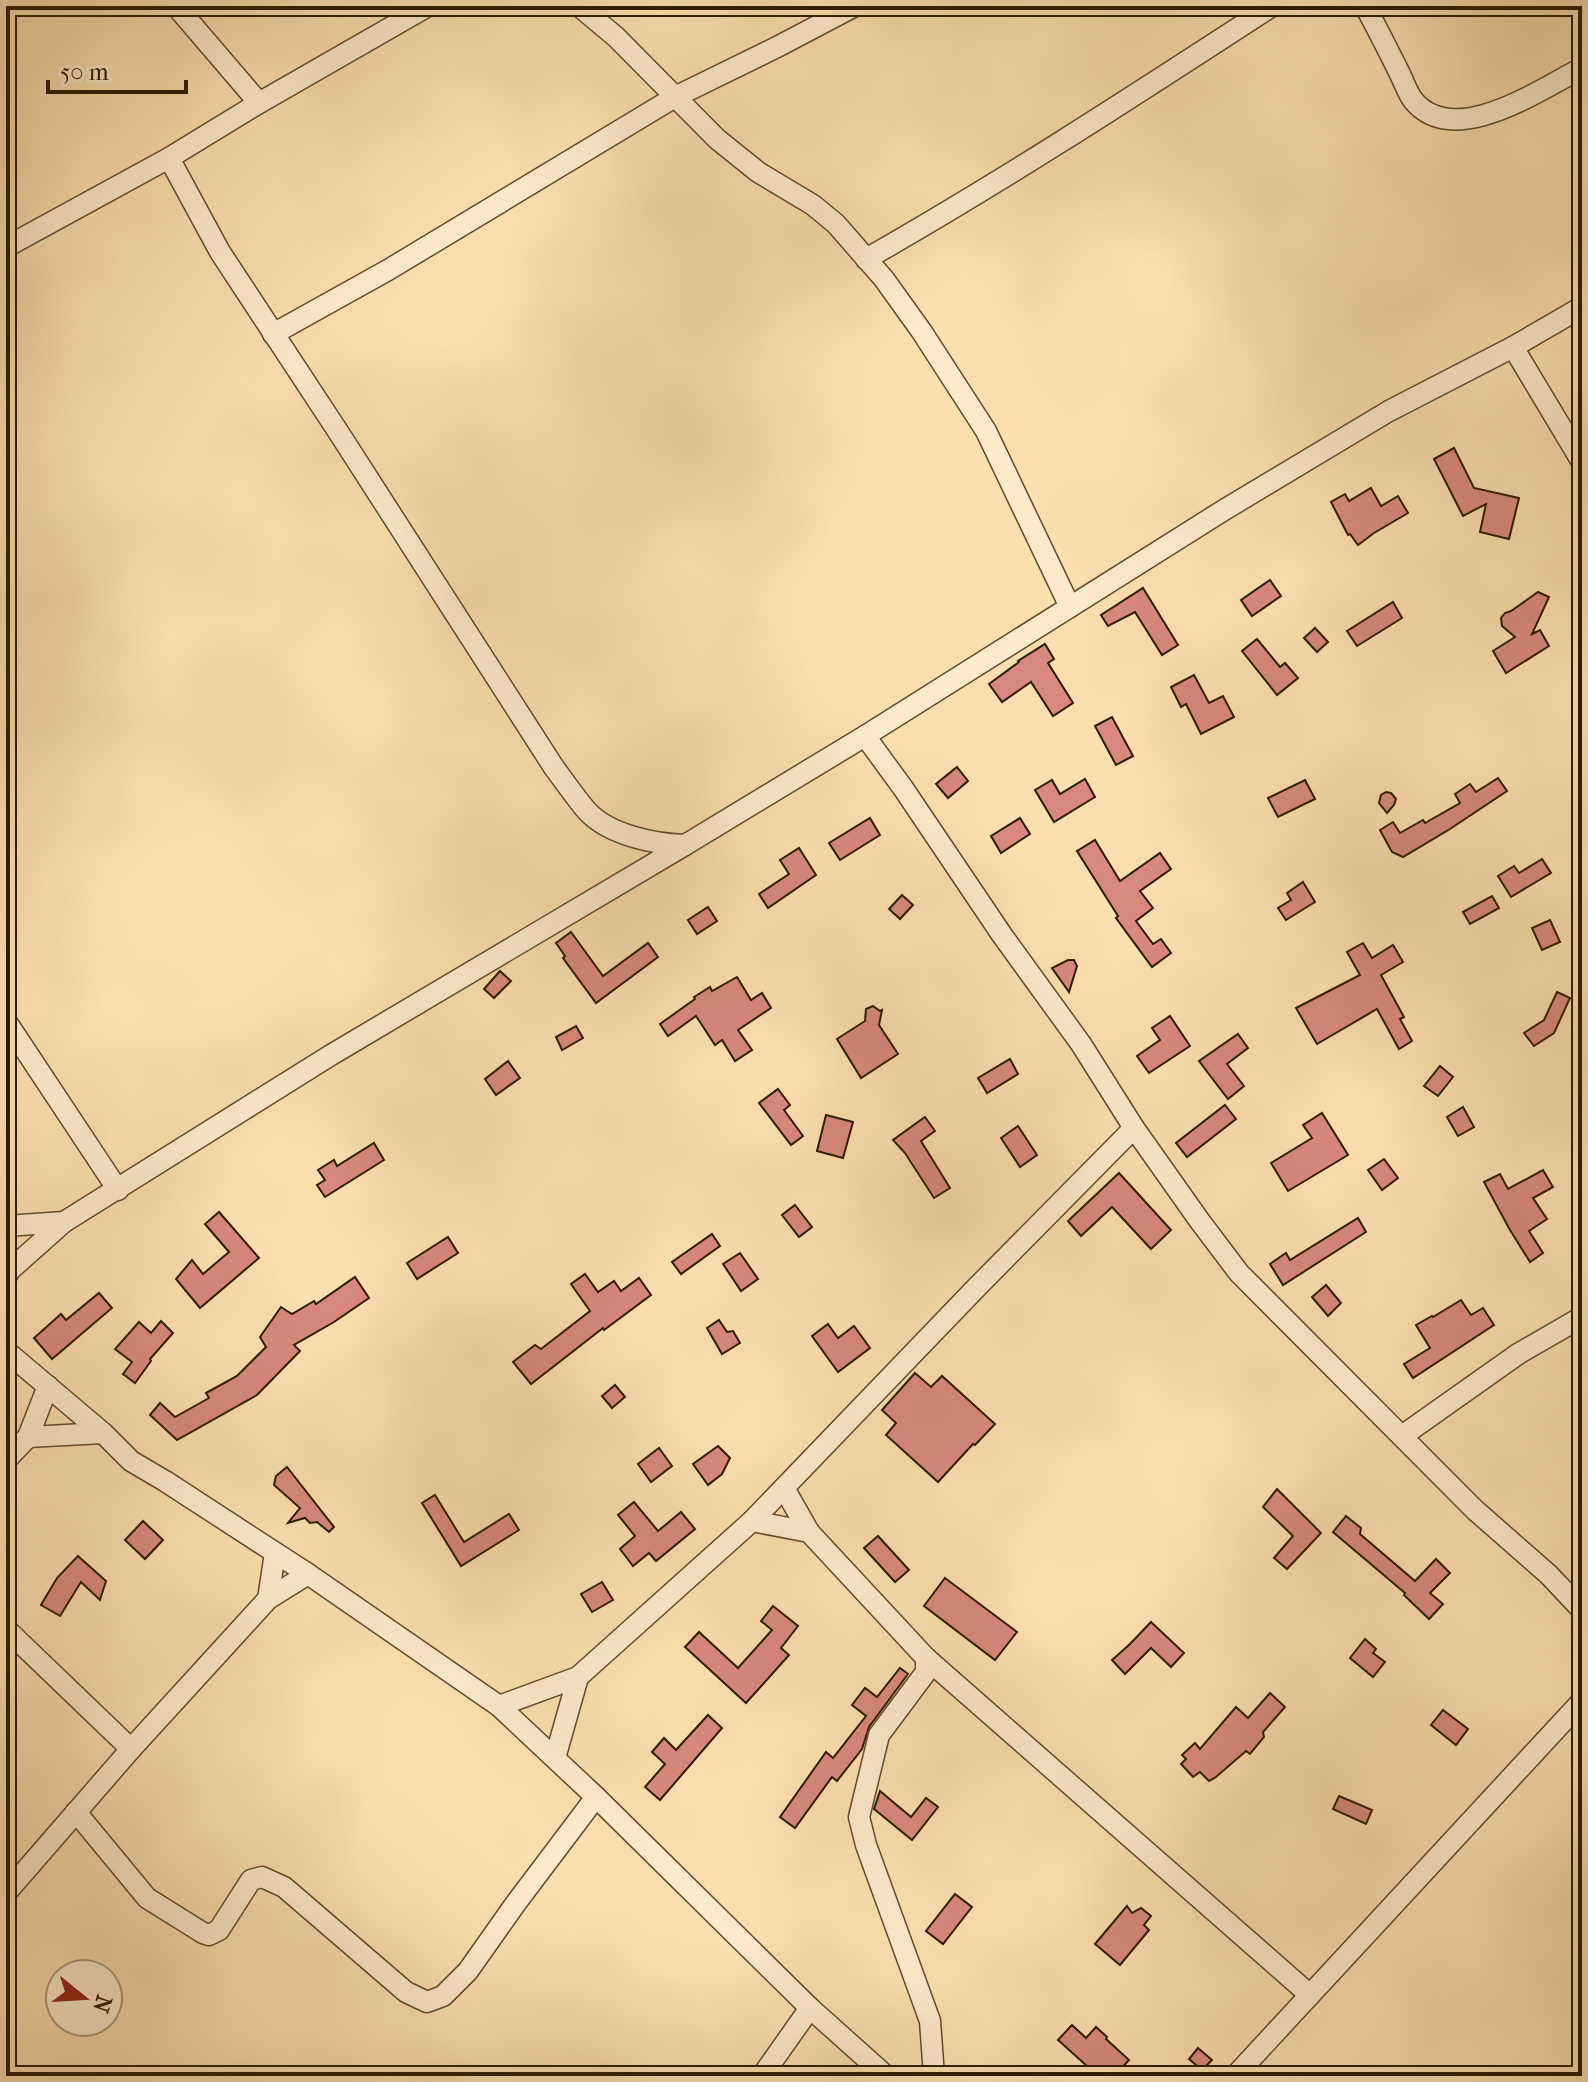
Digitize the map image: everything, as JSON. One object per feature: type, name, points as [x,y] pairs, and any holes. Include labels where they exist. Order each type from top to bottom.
[{"type":"street","points":[[176,6],[259,103]]},
{"type":"street","points":[[6,247],[169,158],[428,6]]},
{"type":"street","points":[[579,6],[616,37],[717,139],[758,172],[813,205],[836,224],[884,279],[986,431],[1070,607]]},
{"type":"street","points":[[273,334],[388,270],[675,97],[855,6]]},
{"type":"street","points":[[866,259],[1060,143],[1272,6]]},
{"type":"street","points":[[1365,6],[1410,97],[1434,117],[1463,119],[1482,116],[1507,107],[1582,68]]},
{"type":"street","points":[[169,158],[220,252],[553,766],[589,813],[631,837],[664,845],[685,845]]},
{"type":"street","points":[[6,1277],[64,1222],[331,1055],[865,736],[1224,510],[1389,411],[1513,347],[1582,307]]},
{"type":"street","points":[[1513,347],[1582,462]]},
{"type":"street","points":[[865,736],[1081,1044],[1134,1128],[1239,1273],[1475,1510],[1549,1575],[1582,1610]]},
{"type":"street","points":[[6,1021],[118,1190]]},
{"type":"street","points":[[499,1706],[578,1677],[752,1521],[1134,1128]]},
{"type":"street","points":[[6,1226],[64,1222]]},
{"type":"street","points":[[1402,1436],[1518,1354],[1582,1317]]},
{"type":"street","points":[[6,1351],[103,1433],[131,1461],[308,1574],[499,1706],[810,2008],[886,2076]]},
{"type":"street","points":[[6,1460],[28,1437],[48,1386]]},
{"type":"street","points":[[28,1437],[103,1433]]},
{"type":"street","points":[[784,1488],[809,1532],[926,1658],[1310,1995]]},
{"type":"street","points":[[752,1521],[809,1532]]},
{"type":"street","points":[[268,1599],[275,1553]]},
{"type":"street","points":[[6,1893],[131,1749],[268,1599],[308,1574]]},
{"type":"street","points":[[6,1629],[131,1749]]},
{"type":"street","points":[[926,1658],[926,1672],[879,1735],[859,1817],[866,1845],[930,2021],[934,2076]]},
{"type":"street","points":[[555,1758],[578,1677]]},
{"type":"street","points":[[1235,2076],[1582,1701]]},
{"type":"street","points":[[76,1812],[147,1898],[203,1933],[209,1935],[219,1930],[251,1880],[262,1877],[284,1887],[406,1992],[427,2002],[443,1996],[468,1971],[596,1797]]},
{"type":"street","points":[[762,2076],[810,2008]]},
{"type":"building","points":[[1454,448],[1474,488],[1519,498],[1509,539],[1480,532],[1486,504],[1463,516],[1434,459]]},
{"type":"building","points":[[1371,488],[1381,506],[1398,496],[1408,513],[1358,545],[1348,535],[1331,502],[1345,494],[1349,501]]},
{"type":"building","points":[[1270,580],[1281,596],[1252,616],[1241,600]]},
{"type":"building","points":[[1143,588],[1178,645],[1162,655],[1135,612],[1108,626],[1101,615]]},
{"type":"building","points":[[1538,592],[1549,597],[1532,634],[1540,630],[1549,646],[1506,673],[1493,651],[1515,637],[1502,626],[1501,618]]},
{"type":"building","points":[[1393,602],[1402,618],[1357,646],[1347,631]]},
{"type":"building","points":[[1315,628],[1328,642],[1317,652],[1304,638]]},
{"type":"building","points":[[1257,639],[1280,667],[1285,663],[1298,678],[1277,695],[1242,651]]},
{"type":"building","points":[[1045,644],[1054,659],[1048,663],[1073,703],[1053,716],[1031,682],[1002,702],[989,684]]},
{"type":"building","points":[[1194,675],[1209,703],[1223,696],[1234,717],[1201,734],[1186,704],[1181,707],[1171,687]]},
{"type":"building","points":[[1112,717],[1133,756],[1116,765],[1095,726]]},
{"type":"building","points":[[957,767],[968,781],[948,798],[936,784]]},
{"type":"building","points":[[1498,778],[1507,791],[1403,857],[1392,852],[1380,830],[1393,822],[1400,833],[1423,820],[1425,823],[1460,803],[1455,794],[1470,784],[1476,792]]},
{"type":"building","points":[[1085,779],[1095,797],[1054,822],[1035,790],[1052,780],[1060,794]]},
{"type":"building","points":[[1305,780],[1315,799],[1278,817],[1268,798]]},
{"type":"building","points":[[1386,792],[1396,799],[1387,813],[1379,803],[1381,795]]},
{"type":"building","points":[[870,818],[880,835],[840,860],[829,843]]},
{"type":"building","points":[[1020,818],[1030,834],[1001,853],[991,836]]},
{"type":"building","points":[[1095,840],[1120,881],[1160,853],[1171,869],[1140,891],[1153,908],[1136,921],[1153,944],[1161,939],[1171,953],[1152,967],[1116,918],[1118,916],[1077,851]]},
{"type":"building","points":[[799,848],[816,875],[768,908],[759,894],[789,874],[780,860]]},
{"type":"building","points":[[1542,859],[1551,873],[1511,897],[1498,876],[1514,866],[1519,873]]},
{"type":"building","points":[[1303,882],[1315,902],[1286,920],[1278,908],[1291,900],[1287,893]]},
{"type":"building","points":[[902,895],[913,905],[900,919],[889,909]]},
{"type":"building","points":[[1492,896],[1499,908],[1470,924],[1463,912]]},
{"type":"building","points":[[708,907],[717,921],[697,934],[688,920]]},
{"type":"building","points":[[1550,920],[1560,942],[1542,950],[1532,928]]},
{"type":"building","points":[[571,932],[603,976],[648,943],[658,957],[596,1003],[563,958],[565,956],[556,943]]},
{"type":"building","points":[[1363,943],[1372,958],[1393,945],[1403,962],[1381,975],[1404,1017],[1400,1019],[1412,1041],[1399,1049],[1377,1009],[1317,1044],[1296,1008],[1360,975],[1347,952]]},
{"type":"building","points":[[1074,960],[1077,966],[1069,992],[1052,968]]},
{"type":"building","points":[[500,971],[511,981],[494,998],[484,989]]},
{"type":"building","points":[[737,977],[751,1000],[762,993],[771,1008],[738,1030],[752,1050],[735,1061],[722,1040],[715,1045],[696,1016],[668,1036],[660,1024],[710,987],[712,991]]},
{"type":"building","points":[[1557,992],[1570,998],[1554,1033],[1534,1046],[1524,1033],[1544,1020]]},
{"type":"building","points":[[873,1006],[882,1010],[879,1025],[898,1054],[861,1078],[837,1039],[865,1021],[866,1009]]},
{"type":"building","points":[[1170,1016],[1190,1046],[1149,1073],[1137,1056],[1160,1040],[1152,1028]]},
{"type":"building","points":[[576,1026],[583,1038],[562,1050],[556,1037]]},
{"type":"building","points":[[1238,1034],[1248,1048],[1227,1064],[1244,1086],[1228,1099],[1199,1061]]},
{"type":"building","points":[[1010,1059],[1018,1074],[987,1093],[978,1078]]},
{"type":"building","points":[[508,1061],[520,1078],[496,1095],[485,1079]]},
{"type":"building","points":[[1440,1066],[1453,1077],[1438,1096],[1424,1086]]},
{"type":"building","points":[[778,1089],[790,1105],[784,1110],[803,1136],[791,1145],[759,1103]]},
{"type":"building","points":[[1225,1105],[1236,1119],[1187,1157],[1176,1143]]},
{"type":"building","points":[[1463,1107],[1474,1127],[1458,1136],[1447,1117]]},
{"type":"building","points":[[1322,1113],[1348,1155],[1288,1191],[1271,1163],[1312,1138],[1303,1125]]},
{"type":"building","points":[[826,1115],[853,1122],[843,1158],[817,1151]]},
{"type":"building","points":[[925,1117],[935,1131],[921,1141],[950,1188],[934,1198],[893,1140]]},
{"type":"building","points":[[1018,1126],[1037,1155],[1020,1167],[1001,1138]]},
{"type":"building","points":[[374,1143],[384,1160],[325,1197],[317,1185],[325,1180],[318,1170],[334,1160],[337,1166]]},
{"type":"building","points":[[1384,1159],[1398,1178],[1382,1190],[1368,1170]]},
{"type":"building","points":[[1543,1170],[1553,1187],[1533,1198],[1547,1219],[1529,1231],[1543,1253],[1530,1262],[1484,1182],[1500,1174],[1508,1189]]},
{"type":"building","points":[[1119,1173],[1171,1230],[1151,1249],[1112,1207],[1081,1236],[1068,1221]]},
{"type":"building","points":[[795,1205],[812,1227],[799,1237],[782,1215]]},
{"type":"building","points":[[219,1212],[259,1258],[200,1308],[176,1279],[192,1260],[203,1274],[229,1252],[205,1224]]},
{"type":"building","points":[[1358,1218],[1366,1232],[1283,1285],[1270,1264],[1286,1253],[1290,1260]]},
{"type":"building","points":[[712,1234],[720,1246],[681,1274],[672,1262]]},
{"type":"building","points":[[448,1237],[458,1253],[417,1279],[407,1263]]},
{"type":"building","points":[[740,1253],[758,1279],[741,1291],[723,1264]]},
{"type":"building","points":[[585,1274],[598,1292],[614,1281],[621,1291],[639,1278],[651,1295],[531,1384],[513,1362],[535,1345],[541,1349],[590,1311],[571,1284]]},
{"type":"building","points":[[355,1277],[369,1298],[294,1345],[300,1351],[257,1395],[177,1440],[150,1415],[160,1403],[175,1417],[209,1398],[206,1393],[237,1376],[266,1347],[260,1337],[281,1307],[292,1314],[314,1301],[316,1304]]},
{"type":"building","points":[[1326,1285],[1341,1303],[1328,1316],[1312,1297]]},
{"type":"building","points":[[99,1293],[112,1308],[52,1359],[34,1338],[61,1314],[66,1320]]},
{"type":"building","points":[[1461,1300],[1471,1315],[1483,1308],[1494,1325],[1413,1378],[1404,1364],[1430,1348],[1416,1325]]},
{"type":"building","points":[[719,1320],[727,1332],[733,1331],[740,1343],[722,1354],[707,1328]]},
{"type":"building","points":[[161,1321],[173,1333],[150,1359],[135,1383],[123,1374],[132,1362],[115,1349],[139,1322],[151,1333]]},
{"type":"building","points":[[828,1324],[838,1338],[854,1326],[870,1348],[838,1372],[812,1336]]},
{"type":"building","points":[[915,1373],[931,1387],[942,1376],[995,1424],[938,1482],[886,1435],[896,1423],[882,1410]]},
{"type":"building","points":[[615,1385],[625,1397],[612,1408],[602,1396]]},
{"type":"building","points":[[718,1446],[730,1458],[722,1474],[708,1485],[693,1464]]},
{"type":"building","points":[[659,1448],[672,1466],[651,1482],[638,1464]]},
{"type":"building","points":[[287,1467],[334,1527],[329,1532],[317,1522],[310,1523],[305,1518],[288,1523],[300,1508],[274,1485],[276,1476]]},
{"type":"building","points":[[1277,1489],[1321,1533],[1287,1569],[1274,1558],[1293,1536],[1263,1507]]},
{"type":"building","points":[[435,1495],[464,1542],[509,1514],[519,1530],[461,1566],[422,1503]]},
{"type":"building","points":[[634,1502],[658,1531],[681,1512],[695,1529],[656,1561],[649,1553],[633,1566],[620,1549],[635,1536],[618,1515]]},
{"type":"building","points":[[1346,1516],[1361,1528],[1360,1534],[1415,1581],[1436,1559],[1450,1573],[1430,1593],[1443,1604],[1429,1619],[1405,1593],[1333,1532]]},
{"type":"building","points":[[143,1521],[163,1540],[145,1559],[125,1540]]},
{"type":"building","points":[[878,1536],[909,1570],[895,1582],[864,1548]]},
{"type":"building","points":[[78,1556],[106,1581],[100,1600],[81,1582],[60,1616],[41,1605],[57,1578]]},
{"type":"building","points":[[945,1578],[1017,1632],[995,1660],[924,1606]]},
{"type":"building","points":[[602,1582],[613,1600],[592,1612],[581,1594]]},
{"type":"building","points":[[773,1606],[798,1626],[781,1648],[789,1655],[746,1703],[685,1647],[699,1632],[738,1668],[772,1630],[761,1621]]},
{"type":"building","points":[[1151,1622],[1184,1653],[1171,1667],[1151,1648],[1125,1674],[1112,1660]]},
{"type":"building","points":[[1365,1639],[1376,1649],[1373,1653],[1385,1662],[1373,1677],[1350,1658]]},
{"type":"building","points":[[900,1668],[908,1674],[869,1727],[862,1749],[837,1781],[832,1777],[795,1828],[780,1817],[826,1752],[833,1758],[866,1716],[852,1705],[865,1688],[877,1697]]},
{"type":"building","points":[[1270,1693],[1285,1707],[1263,1732],[1264,1737],[1250,1754],[1246,1751],[1209,1781],[1200,1772],[1193,1777],[1181,1764],[1186,1759],[1182,1755],[1195,1743],[1200,1749],[1236,1707],[1248,1718]]},
{"type":"building","points":[[1443,1710],[1468,1729],[1456,1745],[1431,1725]]},
{"type":"building","points":[[708,1715],[722,1728],[660,1800],[645,1787],[665,1764],[652,1752],[664,1738],[676,1750]]},
{"type":"building","points":[[880,1791],[911,1817],[926,1798],[938,1807],[912,1840],[874,1809]]},
{"type":"building","points":[[1339,1796],[1372,1810],[1366,1824],[1333,1809]]},
{"type":"building","points":[[955,1894],[972,1907],[943,1944],[926,1931]]},
{"type":"building","points":[[1127,1906],[1132,1913],[1141,1908],[1151,1916],[1144,1925],[1149,1930],[1120,1965],[1095,1944]]},
{"type":"building","points":[[1072,2025],[1086,2038],[1096,2027],[1129,2060],[1114,2076],[1098,2076],[1058,2040]]},
{"type":"building","points":[[1198,2048],[1212,2060],[1202,2070],[1189,2059]]}]
